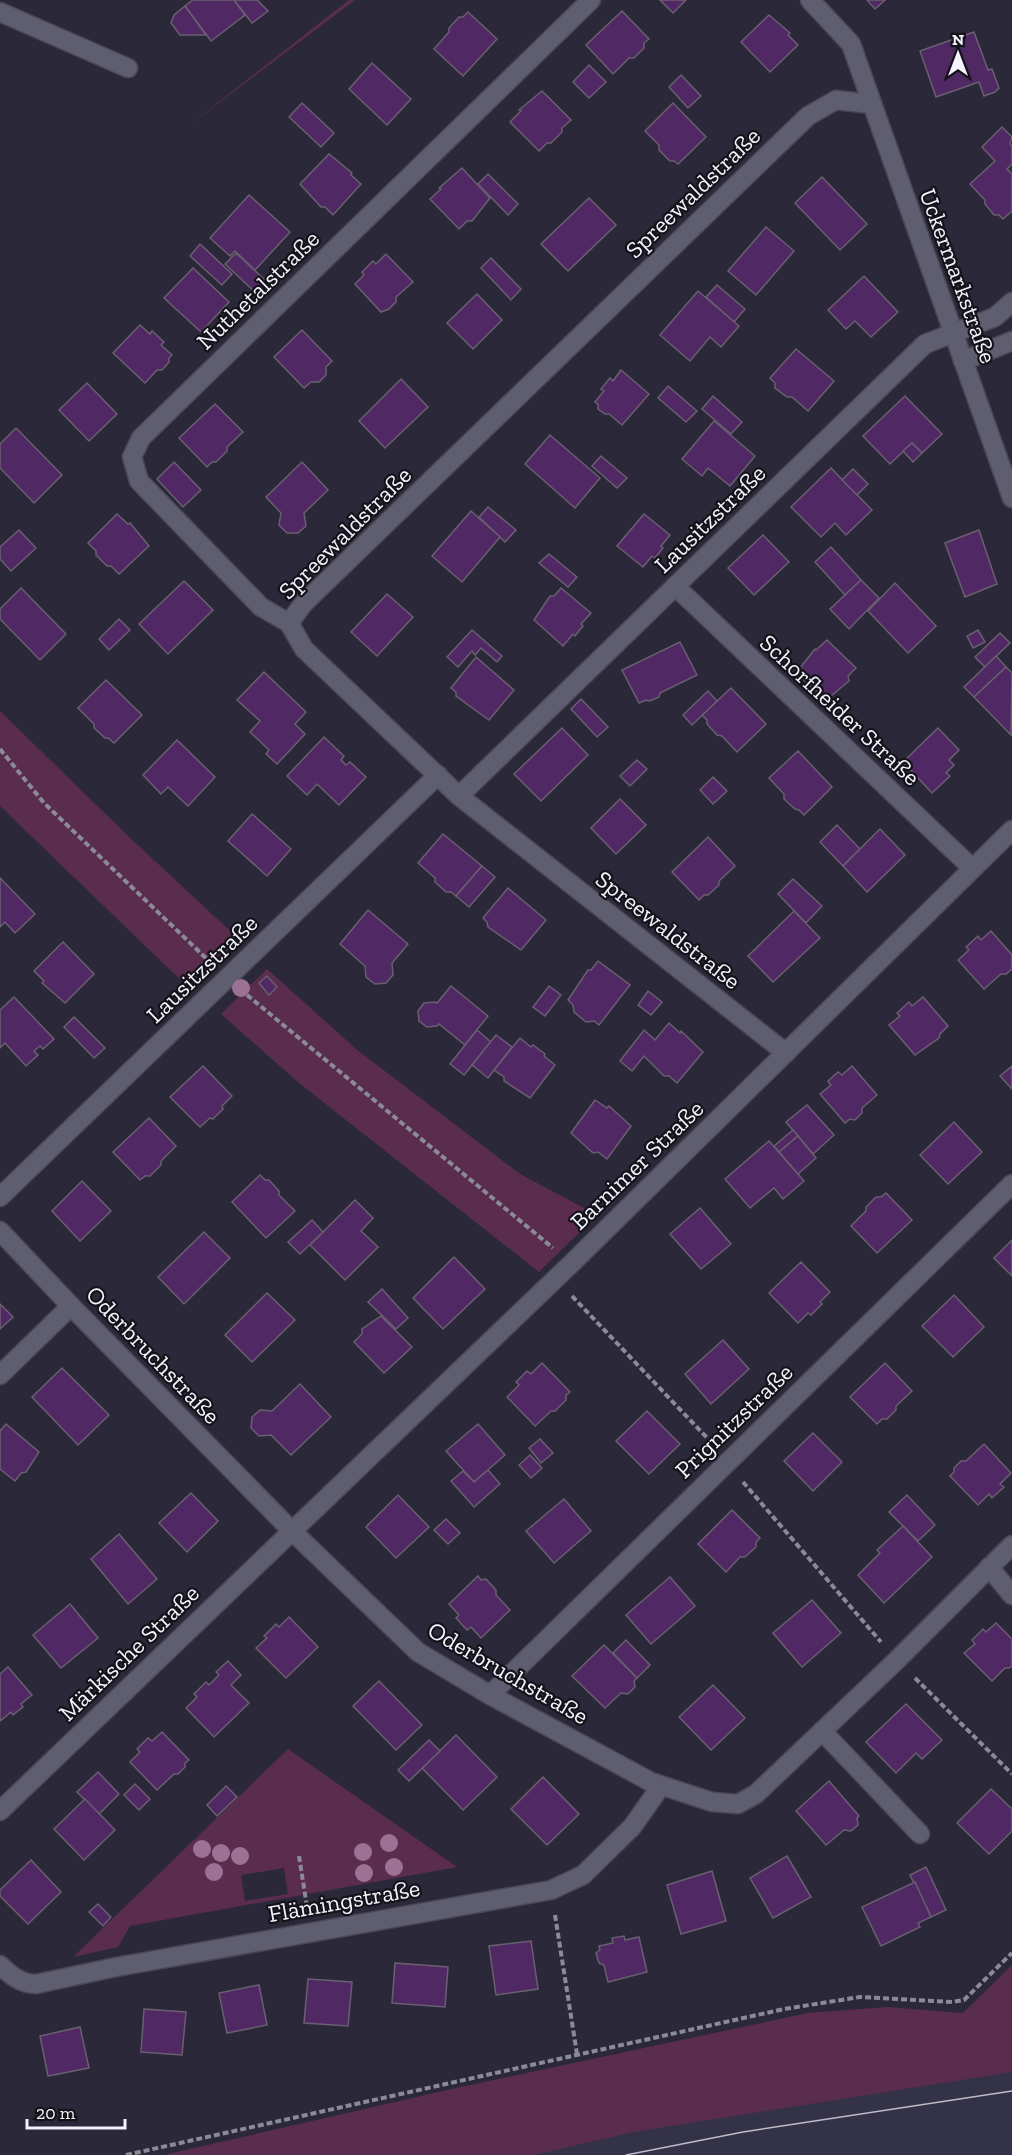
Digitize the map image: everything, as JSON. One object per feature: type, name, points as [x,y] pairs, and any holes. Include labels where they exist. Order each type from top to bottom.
[{"type":"street","name":"Nuthetalstraße","points":[[289,623],[261,607],[139,481],[132,457],[136,447],[141,438],[591,0]]},
{"type":"street","points":[[810,0],[851,44],[871,104]]},
{"type":"street","points":[[0,12],[128,68]]},
{"type":"street","name":"Spreewaldstraße","points":[[786,1053],[459,796],[304,649],[289,623],[304,603],[808,116],[836,100],[871,104]]},
{"type":"street","name":"Uckermarkstraße","points":[[871,104],[1012,498]]},
{"type":"street","name":"Lausitzstraße","points":[[459,796],[925,344],[995,317],[1012,302]]},
{"type":"street","points":[[963,361],[1012,341]]},
{"type":"street","name":"Schorfheider Straße","points":[[675,586],[972,868]]},
{"type":"street","name":"Lausitzstraße","points":[[0,1197],[438,775]]},
{"type":"street","name":"Barnimer Straße","points":[[292,1531],[572,1263],[1012,830]]},
{"type":"street","name":"Prignitzstraße","points":[[490,1695],[1012,1184]]},
{"type":"street","name":"Oderbruchstraße","points":[[0,1231],[292,1531],[418,1652],[490,1695],[661,1786],[712,1802],[738,1804],[756,1794],[897,1660],[1012,1545]]},
{"type":"street","points":[[0,1375],[71,1306]]},
{"type":"street","name":"Märkische Straße","points":[[0,1811],[292,1531]]},
{"type":"street","points":[[989,1567],[1012,1595]]},
{"type":"street","points":[[822,1731],[920,1834]]},
{"type":"street","name":"Flämingstraße","points":[[0,1965],[27,1984],[36,1984],[116,1967],[551,1890],[583,1875],[632,1827],[661,1786]]},
{"type":"path","points":[[0,749],[44,803],[227,979],[572,1263]]},
{"type":"path","points":[[897,1660],[1012,1774]]},
{"type":"path","points":[[299,1856],[311,1932]]},
{"type":"path","points":[[551,1890],[577,2054]]},
{"type":"path","points":[[126,2155],[784,2008],[860,1997],[952,2002],[964,2000],[1012,1953]]},
{"type":"shaded area","points":[[349,0],[355,0],[183,130]]},
{"type":"shaded area","points":[[0,711],[127,835],[241,941],[190,989],[0,806]]},
{"type":"shaded area","points":[[267,969],[356,1049],[520,1174],[597,1215],[539,1272],[299,1083],[221,1014]]},
{"type":"shaded area","points":[[288,1749],[457,1867],[130,1926],[118,1947],[73,1957]],"holes":[[[284,1868],[288,1894],[245,1901],[241,1875]]]},
{"type":"shaded area","points":[[1012,1965],[1012,2072],[633,2132],[534,2155],[164,2155],[456,2088],[808,2013],[887,2007],[963,2013]]},
{"type":"shaded area","points":[[1012,2050],[1012,2155],[466,2155]]},
{"type":"building","points":[[193,0],[234,0],[245,15],[211,41],[185,6]]},
{"type":"building","points":[[234,0],[257,0],[268,11],[252,23]]},
{"type":"building","points":[[660,0],[686,0],[673,13]]},
{"type":"building","points":[[867,0],[885,0],[875,9]]},
{"type":"building","points":[[185,6],[206,35],[180,35],[171,23],[174,15]]},
{"type":"building","points":[[622,11],[649,39],[634,58],[629,58],[613,74],[586,45]]},
{"type":"building","points":[[468,12],[497,39],[463,76],[434,49],[459,17],[463,17]]},
{"type":"building","points":[[769,15],[790,33],[788,35],[798,45],[770,72],[741,42]]},
{"type":"building","points":[[974,32],[988,70],[992,69],[999,88],[984,96],[979,82],[936,97],[920,51]]},
{"type":"building","points":[[372,63],[411,99],[387,125],[349,89]]},
{"type":"building","points":[[589,65],[606,82],[589,98],[573,82]]},
{"type":"building","points":[[681,75],[701,96],[688,108],[669,87]]},
{"type":"building","points":[[542,91],[571,120],[551,143],[547,143],[539,151],[510,122],[521,111],[519,110]]},
{"type":"building","points":[[302,103],[334,133],[321,147],[289,117]]},
{"type":"building","points":[[673,103],[706,137],[678,164],[670,161],[659,150],[659,145],[645,131]]},
{"type":"building","points":[[1002,127],[1012,137],[1010,144],[1012,164],[1007,169],[1012,174],[1012,211],[1003,219],[999,215],[994,215],[985,204],[985,200],[970,184],[995,161],[982,147]]},
{"type":"building","points":[[329,154],[352,173],[351,175],[361,184],[333,215],[325,207],[321,207],[300,184]]},
{"type":"building","points":[[462,168],[490,198],[472,221],[467,221],[459,229],[430,199]]},
{"type":"building","points":[[488,174],[518,204],[508,215],[478,184]]},
{"type":"building","points":[[822,177],[867,224],[840,250],[795,203]]},
{"type":"building","points":[[249,195],[290,232],[255,270],[235,251],[230,256],[210,238]]},
{"type":"building","points":[[589,198],[616,225],[568,271],[541,244]]},
{"type":"building","points":[[766,227],[794,251],[756,295],[728,271]]},
{"type":"building","points":[[200,244],[232,274],[222,285],[190,256]]},
{"type":"building","points":[[236,253],[267,282],[256,293],[225,264]]},
{"type":"building","points":[[386,254],[413,282],[396,297],[396,302],[389,309],[381,312],[355,284],[364,275],[362,272],[373,261],[376,264]]},
{"type":"building","points":[[491,258],[521,289],[511,300],[481,268]]},
{"type":"building","points":[[193,268],[229,302],[201,332],[164,298]]},
{"type":"building","points":[[864,276],[898,312],[871,337],[855,321],[846,329],[828,310]]},
{"type":"building","points":[[717,285],[745,309],[734,322],[706,297]]},
{"type":"building","points":[[698,291],[739,326],[721,347],[710,337],[690,361],[660,335]]},
{"type":"building","points":[[477,294],[502,320],[473,349],[447,323]]},
{"type":"building","points":[[140,325],[150,334],[152,331],[164,342],[161,345],[172,355],[162,370],[157,370],[145,383],[113,353]]},
{"type":"building","points":[[302,330],[332,361],[326,367],[326,375],[319,382],[311,382],[304,388],[274,357]]},
{"type":"building","points":[[796,349],[834,381],[808,411],[792,397],[787,397],[775,388],[775,383],[770,378]]},
{"type":"building","points":[[621,370],[649,394],[622,425],[609,414],[598,409],[598,404],[595,402],[604,391],[601,389],[610,378],[613,381]]},
{"type":"building","points":[[401,379],[428,407],[385,448],[359,421]]},
{"type":"building","points":[[87,383],[117,414],[89,441],[59,410]]},
{"type":"building","points":[[668,386],[697,411],[686,422],[658,398]]},
{"type":"building","points":[[713,396],[742,422],[731,434],[702,409]]},
{"type":"building","points":[[905,396],[942,434],[922,453],[912,443],[890,464],[863,436]]},
{"type":"building","points":[[215,404],[243,432],[227,447],[227,451],[216,462],[212,462],[207,467],[179,438]]},
{"type":"building","points":[[714,421],[755,456],[730,486],[708,468],[702,476],[682,459]]},
{"type":"building","points":[[16,428],[62,475],[34,503],[0,468],[0,444]]},
{"type":"building","points":[[550,435],[600,478],[575,508],[525,464]]},
{"type":"building","points":[[912,443],[922,453],[913,462],[903,451]]},
{"type":"building","points":[[601,456],[627,478],[617,488],[592,466]]},
{"type":"building","points":[[174,462],[201,490],[183,507],[157,479]]},
{"type":"building","points":[[302,462],[328,490],[304,513],[306,526],[298,533],[287,533],[279,525],[281,513],[266,497]]},
{"type":"building","points":[[831,468],[872,510],[846,535],[835,523],[821,537],[791,507]]},
{"type":"building","points":[[853,469],[868,484],[857,495],[842,480]]},
{"type":"building","points":[[488,507],[516,530],[505,542],[479,517]]},
{"type":"building","points":[[471,511],[500,537],[462,582],[432,556]]},
{"type":"building","points":[[117,514],[128,524],[130,523],[149,546],[119,574],[96,555],[96,551],[88,543]]},
{"type":"building","points":[[644,514],[670,535],[655,558],[652,556],[643,567],[617,546]]},
{"type":"building","points":[[19,530],[36,548],[11,571],[0,559],[0,547]]},
{"type":"building","points":[[979,530],[997,584],[965,597],[945,543]]},
{"type":"building","points":[[763,535],[789,562],[754,595],[728,568]]},
{"type":"building","points":[[831,547],[861,580],[845,595],[815,562]]},
{"type":"building","points":[[549,554],[577,577],[568,587],[539,563]]},
{"type":"building","points":[[861,580],[879,598],[849,629],[830,609]]},
{"type":"building","points":[[184,581],[213,610],[168,654],[139,624]]},
{"type":"building","points":[[895,583],[936,626],[908,653],[868,611]]},
{"type":"building","points":[[21,588],[66,634],[40,660],[0,619],[0,609]]},
{"type":"building","points":[[561,588],[591,613],[581,624],[583,626],[575,636],[573,634],[563,646],[534,620],[550,596],[554,596]]},
{"type":"building","points":[[387,594],[413,617],[377,656],[351,632]]},
{"type":"building","points":[[119,619],[130,630],[109,650],[99,639]]},
{"type":"building","points":[[472,630],[502,656],[497,662],[481,648],[475,655],[472,651],[458,667],[447,657]]},
{"type":"building","points":[[978,630],[985,642],[973,648],[967,636]]},
{"type":"building","points":[[1000,633],[1010,643],[985,667],[975,657]]},
{"type":"building","points":[[827,640],[856,668],[848,676],[849,681],[826,700],[796,673],[815,649]]},
{"type":"building","points":[[680,642],[697,675],[660,693],[659,697],[639,703],[622,670]]},
{"type":"building","points":[[996,656],[1006,667],[974,697],[964,687]]},
{"type":"building","points":[[476,657],[514,690],[489,720],[456,696],[456,692],[451,688]]},
{"type":"building","points":[[1006,667],[1012,673],[1011,735],[974,697]]},
{"type":"building","points":[[264,672],[306,712],[295,724],[305,734],[277,764],[266,754],[269,750],[250,732],[260,721],[237,700]]},
{"type":"building","points":[[106,680],[142,715],[114,743],[94,728],[94,724],[78,708]]},
{"type":"building","points":[[731,688],[766,724],[737,752],[722,736],[717,735],[702,715]]},
{"type":"building","points":[[708,691],[717,701],[692,725],[683,715]]},
{"type":"building","points":[[581,699],[608,727],[597,737],[571,709]]},
{"type":"building","points":[[562,728],[588,755],[541,801],[514,774]]},
{"type":"building","points":[[938,728],[959,750],[949,760],[954,765],[946,773],[950,776],[932,793],[903,762]]},
{"type":"building","points":[[324,737],[344,756],[341,760],[346,765],[350,762],[366,777],[339,805],[317,784],[307,795],[287,776]]},
{"type":"building","points":[[177,740],[215,777],[188,806],[168,787],[161,794],[143,775]]},
{"type":"building","points":[[798,751],[832,787],[804,815],[784,799],[784,794],[769,778]]},
{"type":"building","points":[[637,760],[647,769],[630,786],[620,776]]},
{"type":"building","points":[[713,777],[727,791],[713,804],[700,790]]},
{"type":"building","points":[[620,799],[646,825],[616,854],[591,828]]},
{"type":"building","points":[[252,814],[291,849],[267,876],[228,841]]},
{"type":"building","points":[[837,825],[860,849],[843,866],[820,842]]},
{"type":"building","points":[[880,829],[905,855],[867,892],[843,866]]},
{"type":"building","points":[[443,834],[482,866],[456,896],[451,892],[446,892],[435,882],[435,878],[418,863]]},
{"type":"building","points":[[708,837],[735,866],[719,881],[719,885],[699,900],[672,872]]},
{"type":"building","points":[[482,866],[495,877],[469,907],[456,896]]},
{"type":"building","points":[[0,878],[35,914],[15,933],[5,922],[0,927]]},
{"type":"building","points":[[793,879],[822,906],[806,923],[778,894]]},
{"type":"building","points":[[508,888],[546,920],[521,950],[488,927],[483,918]]},
{"type":"building","points":[[368,910],[408,944],[392,963],[393,975],[386,983],[375,984],[366,977],[365,966],[340,944]]},
{"type":"building","points":[[794,911],[820,938],[773,982],[748,956]]},
{"type":"building","points":[[991,931],[1012,955],[1012,969],[1006,974],[1001,974],[984,989],[958,960],[969,950],[966,947],[978,936],[981,940]]},
{"type":"building","points":[[63,942],[94,974],[65,1003],[42,983],[44,981],[34,971]]},
{"type":"building","points":[[598,961],[630,985],[599,1025],[594,1021],[586,1022],[574,1012],[573,1005],[568,1000],[588,970],[591,970]]},
{"type":"building","points":[[267,976],[277,987],[269,995],[259,983]]},
{"type":"building","points":[[451,986],[488,1016],[465,1045],[439,1024],[427,1027],[419,1021],[418,1011],[424,1003],[437,1003]]},
{"type":"building","points":[[549,986],[561,995],[545,1016],[533,1007]]},
{"type":"building","points":[[648,991],[662,1002],[651,1015],[638,1005]]},
{"type":"building","points":[[14,997],[54,1039],[43,1049],[40,1046],[34,1051],[38,1055],[26,1066],[5,1043],[0,1048],[0,1010]]},
{"type":"building","points":[[923,997],[948,1026],[939,1038],[915,1055],[889,1025],[900,1016],[897,1013],[909,1002],[912,1006]]},
{"type":"building","points":[[74,1017],[105,1048],[94,1058],[64,1027]]},
{"type":"building","points":[[669,1023],[703,1052],[677,1083],[669,1076],[664,1076],[644,1056],[632,1071],[620,1061],[644,1030],[655,1040]]},
{"type":"building","points":[[477,1030],[491,1042],[464,1075],[450,1064]]},
{"type":"building","points":[[496,1035],[512,1047],[488,1078],[472,1065]]},
{"type":"building","points":[[520,1038],[545,1054],[544,1056],[555,1065],[530,1098],[504,1081],[504,1077],[494,1070]]},
{"type":"building","points":[[203,1066],[232,1096],[213,1119],[210,1118],[200,1127],[170,1097]]},
{"type":"building","points":[[852,1066],[877,1095],[862,1108],[862,1113],[855,1120],[850,1119],[845,1123],[820,1094],[831,1085],[828,1081],[838,1072],[842,1075]]},
{"type":"building","points":[[1012,1066],[1012,1089],[1000,1076]]},
{"type":"building","points":[[595,1100],[607,1108],[609,1106],[631,1126],[607,1159],[598,1152],[593,1153],[571,1133]]},
{"type":"building","points":[[807,1105],[834,1135],[813,1154],[786,1122]]},
{"type":"building","points":[[149,1118],[176,1146],[150,1176],[145,1176],[140,1180],[113,1152]]},
{"type":"building","points":[[954,1122],[982,1152],[948,1184],[920,1155]]},
{"type":"building","points":[[793,1130],[798,1136],[779,1152],[774,1146]]},
{"type":"building","points":[[798,1136],[816,1158],[798,1174],[779,1152]]},
{"type":"building","points":[[769,1141],[804,1181],[783,1199],[774,1188],[750,1208],[725,1179]]},
{"type":"building","points":[[260,1175],[265,1180],[269,1180],[279,1191],[279,1195],[295,1211],[266,1238],[232,1202]]},
{"type":"building","points":[[82,1181],[111,1211],[80,1241],[52,1211]]},
{"type":"building","points":[[886,1193],[912,1220],[877,1253],[851,1226],[876,1197],[881,1197]]},
{"type":"building","points":[[355,1200],[373,1218],[361,1231],[378,1247],[345,1280],[310,1245]]},
{"type":"building","points":[[700,1208],[731,1244],[701,1269],[670,1234]]},
{"type":"building","points":[[312,1220],[323,1232],[300,1254],[288,1242]]},
{"type":"building","points":[[204,1232],[230,1258],[184,1304],[158,1277]]},
{"type":"building","points":[[1012,1240],[1012,1276],[994,1258]]},
{"type":"building","points":[[454,1257],[485,1289],[443,1329],[413,1298]]},
{"type":"building","points":[[801,1262],[830,1292],[811,1315],[808,1313],[798,1323],[769,1293]]},
{"type":"building","points":[[382,1289],[408,1318],[396,1329],[368,1302]]},
{"type":"building","points":[[267,1293],[295,1320],[252,1362],[225,1335]]},
{"type":"building","points":[[954,1295],[984,1327],[953,1357],[922,1326]]},
{"type":"building","points":[[0,1304],[13,1317],[0,1329]]},
{"type":"building","points":[[381,1316],[412,1347],[384,1373],[354,1342],[362,1334],[362,1329]]},
{"type":"building","points":[[723,1340],[749,1369],[711,1404],[685,1374]]},
{"type":"building","points":[[542,1363],[570,1392],[566,1395],[566,1400],[555,1411],[551,1411],[535,1426],[507,1397],[519,1385],[516,1382],[527,1371],[531,1374]]},
{"type":"building","points":[[885,1363],[912,1391],[896,1406],[896,1410],[887,1419],[882,1419],[877,1424],[850,1397]]},
{"type":"building","points":[[62,1368],[109,1415],[78,1445],[32,1397]]},
{"type":"building","points":[[300,1384],[331,1417],[291,1455],[271,1435],[259,1436],[251,1428],[252,1417],[260,1410],[272,1411]]},
{"type":"building","points":[[647,1411],[680,1444],[649,1474],[616,1441]]},
{"type":"building","points":[[6,1424],[39,1452],[26,1472],[21,1473],[15,1481],[0,1469],[0,1431]]},
{"type":"building","points":[[478,1424],[505,1455],[474,1482],[446,1451]]},
{"type":"building","points":[[813,1433],[842,1462],[813,1491],[784,1461]]},
{"type":"building","points":[[540,1439],[553,1453],[541,1463],[529,1448]]},
{"type":"building","points":[[984,1444],[1011,1473],[1000,1484],[1004,1487],[992,1498],[989,1494],[978,1505],[950,1476],[961,1461],[966,1461]]},
{"type":"building","points":[[530,1455],[542,1468],[531,1478],[519,1465]]},
{"type":"building","points":[[488,1470],[500,1484],[474,1507],[451,1481],[463,1471],[474,1482]]},
{"type":"building","points":[[191,1493],[218,1521],[187,1552],[159,1523]]},
{"type":"building","points":[[398,1495],[429,1527],[396,1558],[366,1527]]},
{"type":"building","points":[[907,1495],[935,1525],[918,1541],[889,1512]]},
{"type":"building","points":[[564,1499],[591,1531],[554,1563],[526,1531]]},
{"type":"building","points":[[732,1510],[760,1538],[756,1542],[756,1547],[745,1557],[740,1557],[726,1572],[698,1544]]},
{"type":"building","points":[[446,1519],[460,1533],[448,1544],[434,1530]]},
{"type":"building","points":[[903,1526],[932,1557],[884,1603],[858,1575],[880,1553],[877,1550]]},
{"type":"building","points":[[119,1534],[157,1579],[128,1604],[91,1559]]},
{"type":"building","points":[[478,1576],[481,1580],[486,1579],[496,1590],[496,1595],[510,1610],[481,1638],[471,1627],[467,1630],[456,1618],[459,1615],[449,1604]]},
{"type":"building","points":[[670,1577],[695,1606],[651,1644],[626,1615]]},
{"type":"building","points":[[812,1600],[841,1633],[802,1667],[773,1633]]},
{"type":"building","points":[[70,1604],[98,1638],[61,1668],[33,1635]]},
{"type":"building","points":[[289,1617],[318,1647],[286,1678],[256,1648],[267,1638],[264,1636],[276,1624],[279,1627]]},
{"type":"building","points":[[996,1623],[1012,1639],[1012,1666],[1005,1668],[992,1681],[964,1653],[975,1644],[972,1640],[983,1629],[986,1632]]},
{"type":"building","points":[[626,1640],[650,1665],[637,1678],[613,1653]]},
{"type":"building","points":[[604,1645],[637,1678],[634,1681],[635,1687],[628,1694],[621,1693],[605,1708],[572,1676]]},
{"type":"building","points":[[228,1661],[241,1675],[231,1685],[249,1703],[214,1737],[186,1708],[197,1697],[194,1694],[206,1682],[209,1685],[219,1675],[216,1672]]},
{"type":"building","points":[[8,1667],[32,1695],[21,1704],[23,1707],[13,1715],[11,1712],[0,1721],[0,1674]]},
{"type":"building","points":[[379,1681],[422,1725],[396,1750],[353,1706]]},
{"type":"building","points":[[713,1685],[745,1718],[711,1750],[679,1717]]},
{"type":"building","points":[[906,1704],[942,1740],[922,1759],[916,1753],[896,1773],[866,1742]]},
{"type":"building","points":[[162,1732],[189,1760],[178,1774],[174,1774],[157,1790],[130,1762],[140,1752],[137,1749],[148,1738],[152,1741]]},
{"type":"building","points":[[456,1735],[497,1777],[463,1810],[422,1768]]},
{"type":"building","points":[[429,1740],[440,1751],[409,1781],[398,1770]]},
{"type":"building","points":[[98,1772],[119,1794],[99,1814],[77,1792]]},
{"type":"building","points":[[543,1777],[579,1814],[547,1845],[511,1809]]},
{"type":"building","points":[[829,1781],[859,1816],[858,1825],[851,1831],[844,1830],[826,1845],[796,1811]]},
{"type":"building","points":[[135,1784],[150,1799],[139,1810],[124,1795]]},
{"type":"building","points":[[226,1786],[237,1797],[217,1816],[207,1805]]},
{"type":"building","points":[[991,1789],[1012,1809],[1012,1831],[989,1854],[957,1823]]},
{"type":"building","points":[[85,1799],[115,1830],[84,1860],[54,1829]]},
{"type":"building","points":[[787,1856],[811,1897],[773,1918],[750,1878]]},
{"type":"building","points":[[31,1860],[61,1892],[28,1924],[0,1896],[0,1890]]},
{"type":"building","points":[[926,1867],[946,1910],[931,1917],[910,1875]]},
{"type":"building","points":[[712,1871],[726,1921],[681,1934],[667,1885]]},
{"type":"building","points":[[915,1882],[931,1917],[918,1923],[920,1927],[881,1946],[862,1907]]},
{"type":"building","points":[[98,1904],[111,1917],[103,1926],[89,1912]]},
{"type":"building","points":[[624,1936],[625,1940],[639,1937],[647,1972],[608,1982],[604,1965],[599,1963],[596,1953],[600,1950],[599,1946],[613,1943],[612,1938]]},
{"type":"building","points":[[531,1941],[538,1989],[496,1995],[489,1946]]},
{"type":"building","points":[[395,1963],[448,1967],[445,2007],[392,2003]]},
{"type":"building","points":[[308,1979],[352,1982],[348,2026],[304,2023]]},
{"type":"building","points":[[259,1985],[267,2025],[227,2033],[219,1993]]},
{"type":"building","points":[[144,2009],[186,2012],[182,2055],[141,2052]]},
{"type":"building","points":[[80,2027],[89,2068],[48,2076],[40,2036]]},
{"type":"tram line","points":[[626,2155],[743,2132],[1012,2091]]}]
